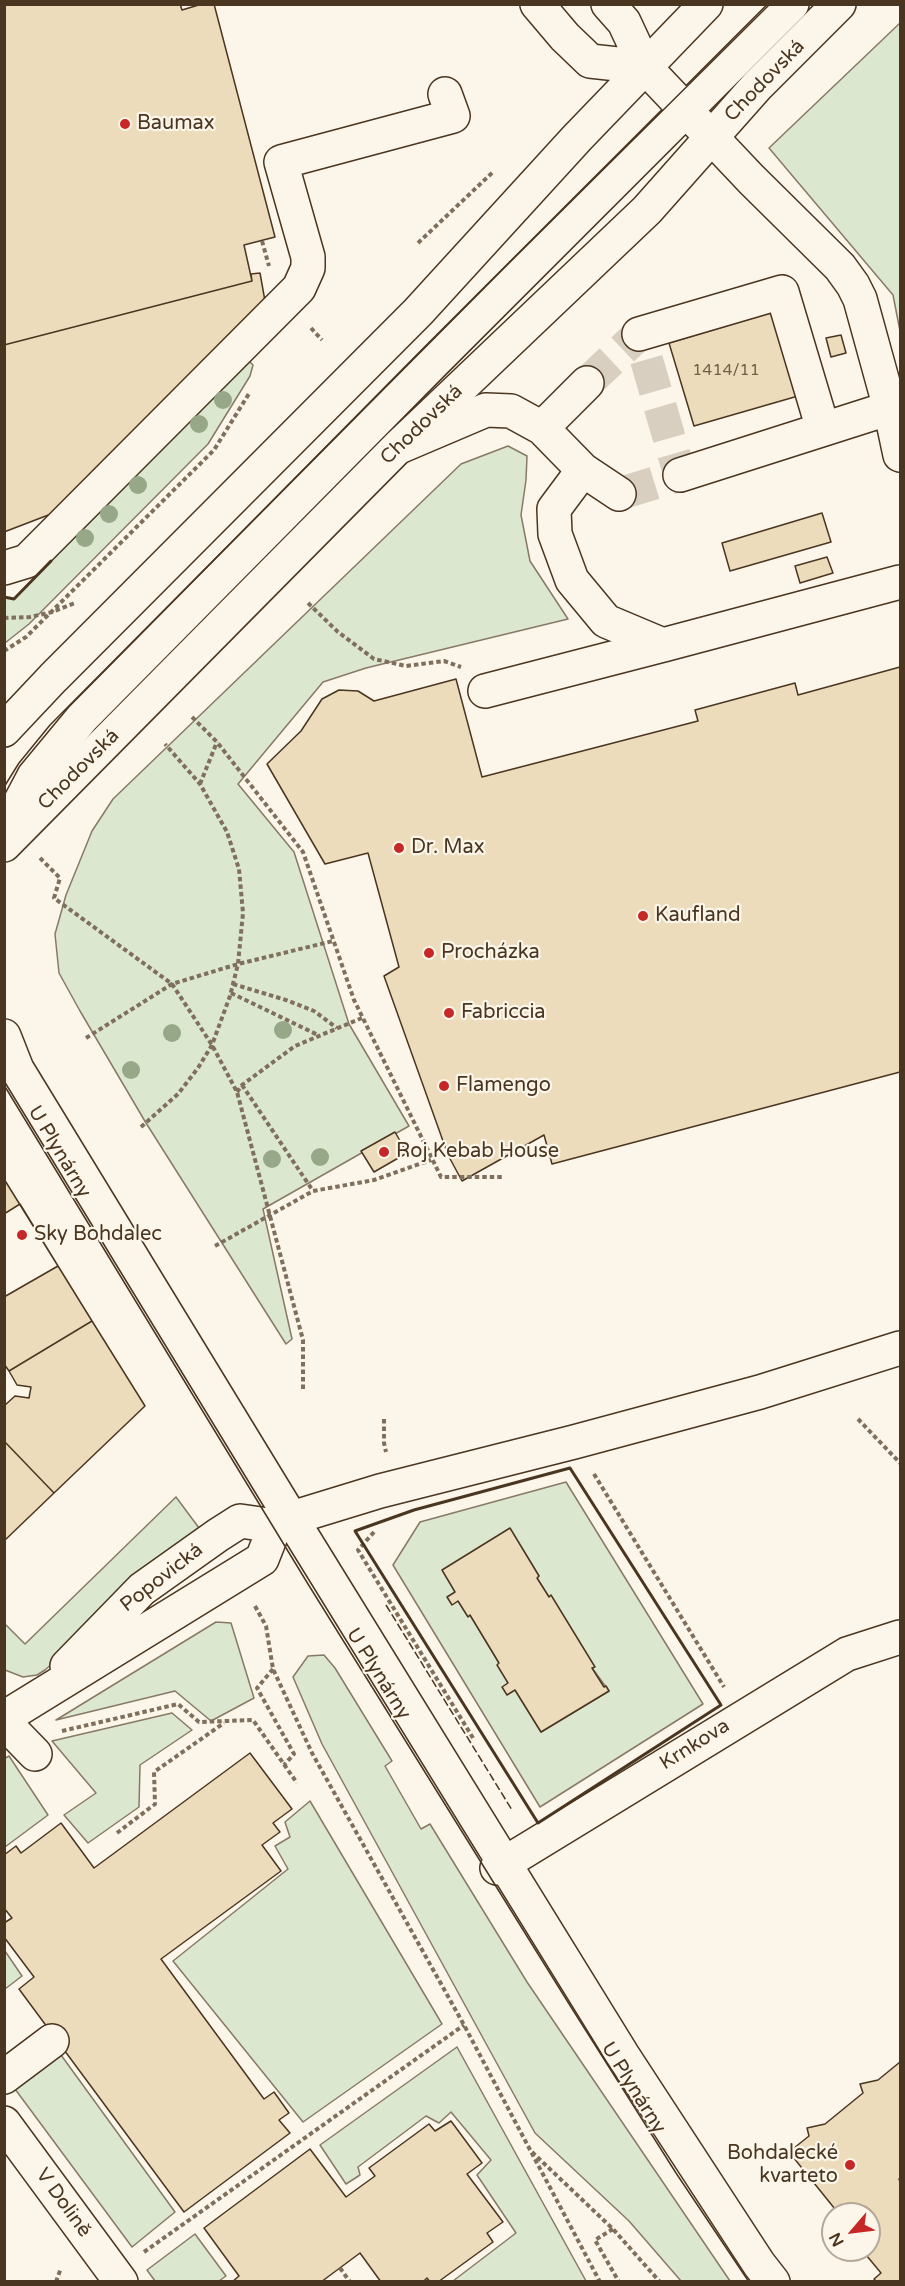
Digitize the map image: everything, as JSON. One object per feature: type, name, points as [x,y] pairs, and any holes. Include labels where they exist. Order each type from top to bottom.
[{"type":"street","points":[[537,4],[565,37],[590,61],[645,67]]},
{"type":"street","points":[[608,4],[624,22],[645,67],[711,138],[840,267],[853,285],[860,299],[890,408],[900,455]]},
{"type":"street","points":[[4,730],[418,312],[706,4]]},
{"type":"street","points":[[4,839],[8,825],[34,776],[82,718],[792,4]]},
{"type":"street","name":"Chodovská","points":[[4,845],[397,448],[635,222],[757,86],[839,4]]},
{"type":"street","points":[[4,568],[27,561],[299,288],[308,268],[308,257],[281,162],[453,116],[445,94]]},
{"type":"street","points":[[639,334],[782,292],[823,429]]},
{"type":"street","points":[[542,428],[586,383]]},
{"type":"street","points":[[680,475],[890,408]]},
{"type":"street","points":[[397,448],[486,410],[512,411],[542,428],[583,470],[619,494]]},
{"type":"street","points":[[583,470],[554,509],[555,534],[572,580],[606,621],[663,645]]},
{"type":"street","points":[[485,691],[900,582]]},
{"type":"street","points":[[4,704],[53,678]]},
{"type":"street","points":[[4,1036],[17,1069],[282,1522],[380,1491],[760,1392],[900,1348]]},
{"type":"street","name":"U Plynárny","points":[[4,1061],[282,1522],[500,1866],[690,2179],[762,2282]]},
{"type":"street","name":"Popovická","points":[[240,1521],[282,1522],[262,1559],[14,1708],[153,1581],[240,1521]]},
{"type":"street","name":"Krnkova","points":[[500,1866],[847,1654],[900,1636]]},
{"type":"street","points":[[14,1708],[35,1754]]},
{"type":"street","points":[[500,1866],[759,2264],[773,2282]]},
{"type":"street","points":[[4,2077],[52,2041]]},
{"type":"street","name":"V Dolině","points":[[4,2124],[118,2277]]},
{"type":"path","points":[[418,243],[495,170]]},
{"type":"path","points":[[4,651],[26,637],[214,450],[250,391]]},
{"type":"path","points":[[4,618],[52,612],[84,600]]},
{"type":"path","points":[[308,603],[338,632],[374,659],[406,666],[444,661],[460,666]]},
{"type":"path","points":[[192,717],[217,742],[303,852],[362,1018],[441,1177],[502,1177]]},
{"type":"path","points":[[200,784],[217,742]]},
{"type":"path","points":[[141,1127],[178,1094],[212,1045],[231,993],[238,964],[243,913],[239,868],[227,832],[200,784],[165,744]]},
{"type":"path","points":[[43,861],[60,878],[54,898],[172,984],[212,1045],[237,1092],[303,1340],[303,1391]]},
{"type":"path","points":[[86,1038],[172,984],[238,964],[333,941]]},
{"type":"path","points":[[233,984],[314,1011],[337,1028]]},
{"type":"path","points":[[231,993],[319,1036]]},
{"type":"path","points":[[237,1092],[242,1085],[295,1046],[362,1018]]},
{"type":"path","points":[[242,1085],[313,1191]]},
{"type":"path","points":[[215,1246],[313,1191],[374,1180],[431,1160]]},
{"type":"path","points":[[384,1419],[384,1443],[389,1460]]},
{"type":"path","points":[[858,1419],[900,1463]]},
{"type":"path","points":[[574,1442],[721,1682]]},
{"type":"path","points":[[358,1550],[479,1748]]},
{"type":"path","points":[[251,1599],[266,1626],[273,1669],[312,1753],[464,2025],[600,2282]]},
{"type":"path","points":[[273,1669],[257,1688],[294,1754],[284,1765]]},
{"type":"path","points":[[14,1708],[51,1734],[178,1704],[199,1722],[253,1720],[297,1783]]},
{"type":"path","points":[[117,1833],[155,1804],[154,1772],[224,1722]]},
{"type":"path","points":[[118,2277],[464,2025]]},
{"type":"path","points":[[528,2149],[613,2229],[660,2282]]},
{"type":"path","points":[[613,2229],[595,2240],[619,2282]]},
{"type":"path","points":[[56,2282],[61,2268]]},
{"type":"path","points":[[340,2268],[350,2282]]},
{"type":"green space","points":[[900,23],[900,331],[893,295],[769,148]]},
{"type":"green space","points":[[247,359],[253,365],[250,376],[208,444],[29,624],[5,643],[5,597],[14,599]]},
{"type":"green space","points":[[508,446],[527,456],[521,515],[530,561],[568,619],[366,668],[323,682],[238,784],[294,852],[349,1024],[409,1126],[263,1209],[292,1339],[286,1344],[146,1123],[80,1011],[59,973],[55,934],[66,895],[92,831],[113,799],[461,464]]},
{"type":"green space","points":[[566,1482],[703,1704],[540,1807],[393,1565],[420,1522]],"holes":[[[510,1529],[539,1576],[537,1578],[549,1597],[551,1596],[594,1667],[592,1668],[609,1691],[541,1732],[515,1690],[503,1687],[508,1683],[499,1663],[470,1615],[468,1616],[458,1601],[452,1604],[455,1592]]]},
{"type":"green space","points":[[176,1497],[202,1532],[45,1670],[37,1675],[23,1677],[5,1670],[4,1623],[25,1644]]},
{"type":"green space","points":[[216,1622],[231,1623],[254,1698],[211,1721],[175,1691],[56,1720]]},
{"type":"green space","points":[[324,1655],[335,1668],[392,1761],[385,1766],[421,1829],[430,1824],[527,1982],[730,2281],[681,2281],[629,2221],[535,2133],[322,1744],[293,1677],[308,1656]]},
{"type":"green space","points":[[172,1713],[192,1730],[140,1765],[139,1807],[88,1843],[64,1815],[96,1793],[52,1741]]},
{"type":"green space","points":[[9,1756],[48,1815],[5,1847],[4,1759]]},
{"type":"green space","points":[[310,1801],[442,2024],[303,2122],[173,1961],[288,1869],[275,1846],[290,1837],[285,1822]]},
{"type":"green space","points":[[5,1951],[22,1976],[4,1989]]},
{"type":"green space","points":[[457,2047],[586,2281],[453,2281],[516,2233],[477,2175],[491,2160],[451,2112],[439,2123],[426,2116],[358,2167],[360,2175],[346,2184],[320,2145]]},
{"type":"green space","points":[[61,2055],[175,2212],[132,2247],[15,2089]]},
{"type":"green space","points":[[195,2234],[226,2276],[219,2281],[155,2281],[147,2270]]},
{"type":"building","name":"Baumax","points":[[4,4],[180,4],[182,10],[202,4],[214,4],[275,237],[244,245],[252,281],[4,345]]},
{"type":"building","points":[[260,273],[265,301],[51,514],[4,532],[4,345],[252,281],[251,274]]},
{"type":"building","points":[[773,312],[798,396],[694,426],[669,343]]},
{"type":"building","points":[[841,335],[846,353],[831,357],[826,338]]},
{"type":"building","points":[[822,513],[831,542],[730,571],[722,543]]},
{"type":"building","points":[[827,557],[833,573],[800,583],[795,566]]},
{"type":"building","name":"Kaufland","points":[[900,667],[900,1072],[552,1164],[544,1135],[462,1181],[448,1155],[384,976],[399,967],[368,853],[325,864],[267,764],[301,731],[322,699],[339,690],[358,691],[374,701],[456,679],[482,777],[698,721],[695,710],[795,683],[798,695]]},
{"type":"building","name":"Roj Kebab House","points":[[395,1132],[407,1153],[374,1172],[361,1151]]},
{"type":"building","name":"Sky Bohdalec","points":[[4,1179],[58,1266],[4,1297]]},
{"type":"building","name":"Sky Bohdalec","points":[[20,1204],[58,1266],[4,1297],[4,1214]]},
{"type":"building","points":[[58,1266],[92,1321],[9,1371],[4,1364],[4,1297]]},
{"type":"building","points":[[92,1321],[145,1406],[54,1493],[4,1441],[4,1406],[15,1396],[29,1398],[31,1387],[17,1385],[9,1371]]},
{"type":"building","points":[[4,1441],[54,1493],[4,1541]]},
{"type":"building","points":[[510,1528],[539,1576],[537,1578],[549,1597],[551,1595],[595,1667],[592,1668],[609,1691],[541,1732],[515,1690],[507,1695],[502,1687],[508,1683],[497,1665],[499,1663],[470,1615],[468,1617],[458,1601],[452,1605],[447,1597],[455,1592],[442,1570]]},
{"type":"building","points":[[250,1753],[292,1809],[273,1823],[280,1832],[262,1845],[281,1871],[161,1959],[264,2099],[274,2092],[289,2113],[279,2120],[290,2133],[184,2212],[19,1989],[34,1977],[4,1937],[4,1923],[12,1918],[4,1908],[4,1855],[16,1846],[21,1853],[61,1823],[94,1868]]},
{"type":"building","name":"Bohdalecké kvarteto","points":[[900,2062],[900,2282],[877,2282],[874,2279],[881,2273],[872,2262],[881,2262],[881,2202],[829,2202],[789,2152],[809,2136],[807,2128],[825,2124],[863,2093],[860,2084],[878,2080]]},
{"type":"building","points":[[451,2121],[482,2163],[467,2174],[503,2222],[487,2233],[493,2242],[438,2282],[430,2282],[427,2278],[423,2282],[381,2282],[360,2253],[321,2282],[232,2282],[239,2276],[204,2228],[310,2149],[346,2197],[375,2176],[369,2168],[429,2124],[435,2131]]},
{"type":"tunnel","points":[[587,383],[639,334],[680,475],[619,494]]},
{"type":"tram line","points":[[4,787],[19,763],[50,725],[770,4]]},
{"type":"tram line","points":[[4,1085],[308,1584],[571,2007],[676,2173],[749,2282]]},
{"type":"fence","points":[[386,1605],[512,1810]]},
{"type":"wall","points":[[4,597],[14,599],[51,561]]},
{"type":"wall","points":[[570,1468],[721,1705],[538,1823],[355,1531],[414,1510],[570,1468]]},
{"type":"place","name":"Baumax","points":[[125,124]]},
{"type":"place","name":"Dr. Max","points":[[399,848]]},
{"type":"place","name":"Kaufland","points":[[643,916]]},
{"type":"place","name":"Procházka","points":[[429,953]]},
{"type":"place","name":"Fabriccia","points":[[449,1013]]},
{"type":"place","name":"Flamengo","points":[[444,1086]]},
{"type":"place","name":"Roj Kebab House","points":[[384,1152]]},
{"type":"place","name":"Sky Bohdalec","points":[[22,1235]]},
{"type":"place","name":"Bohdalecké kvarteto","points":[[850,2165]]}]
